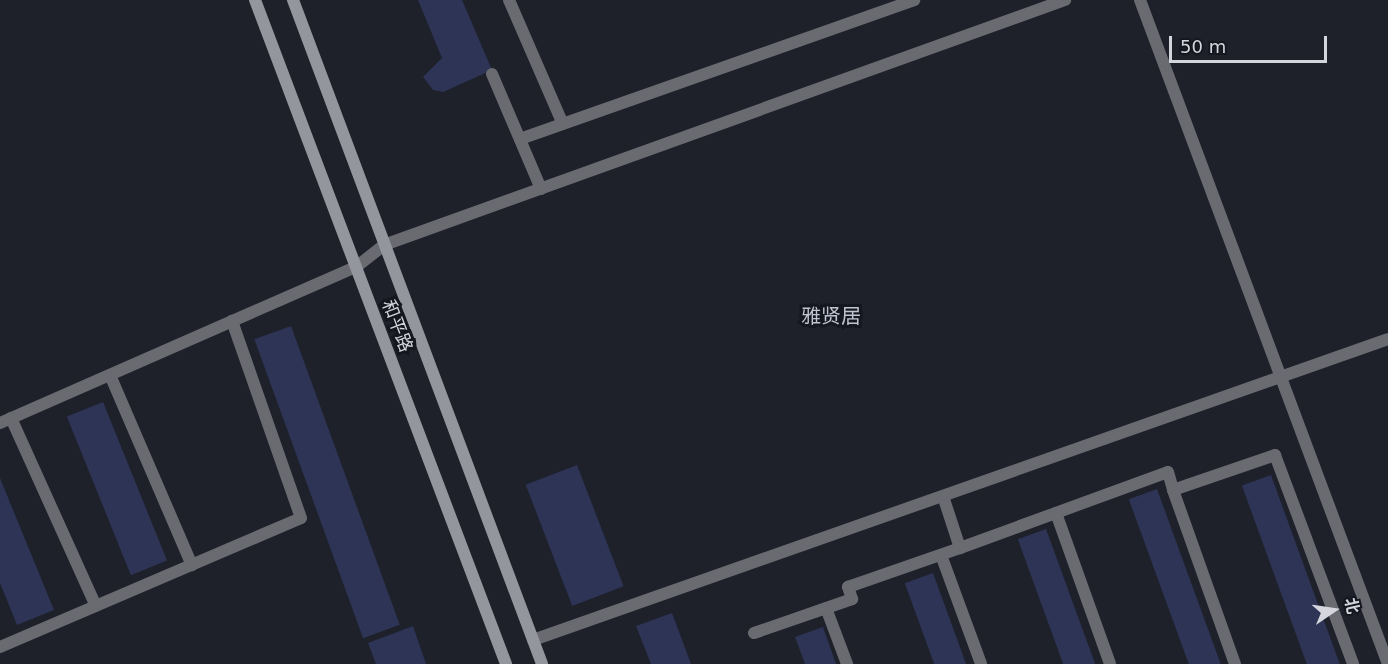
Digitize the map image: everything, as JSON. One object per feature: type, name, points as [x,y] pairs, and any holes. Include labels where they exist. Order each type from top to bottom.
[{"type":"street","name":"和平路","points":[[255,0],[506,664]]},
{"type":"street","name":"和平路","points":[[293,0],[542,664]]},
{"type":"street","points":[[508,0],[563,124]]},
{"type":"street","points":[[520,139],[914,0]]},
{"type":"street","points":[[96,606],[6,421],[356,267],[384,246],[1065,0]]},
{"type":"street","points":[[1140,0],[1388,664]]},
{"type":"street","points":[[492,74],[541,189]]},
{"type":"street","points":[[0,647],[301,518],[232,321]]},
{"type":"street","points":[[533,640],[1388,339]]},
{"type":"street","points":[[110,375],[192,565]]},
{"type":"street","points":[[1173,490],[1275,455],[1353,664]]},
{"type":"street","points":[[754,633],[852,599],[848,587],[1168,472],[1235,664]]},
{"type":"street","points":[[943,496],[960,548]]},
{"type":"street","points":[[1056,513],[1110,664]]},
{"type":"street","points":[[941,555],[981,664]]},
{"type":"street","points":[[826,608],[847,664]]},
{"type":"building","points":[[418,0],[462,0],[492,70],[443,92],[433,90],[423,77],[442,58]]},
{"type":"building","points":[[291,326],[400,625],[363,638],[254,339]]},
{"type":"building","points":[[103,402],[167,561],[131,575],[67,417]]},
{"type":"building","points":[[577,465],[624,586],[572,606],[526,485]]},
{"type":"building","points":[[1271,475],[1340,664],[1307,664],[1242,486]]},
{"type":"building","points":[[0,478],[54,610],[17,625],[0,583]]},
{"type":"building","points":[[1157,489],[1221,664],[1189,664],[1129,499]]},
{"type":"building","points":[[1046,529],[1095,664],[1063,664],[1018,539]]},
{"type":"building","points":[[933,573],[966,664],[934,664],[905,583]]},
{"type":"building","points":[[672,613],[691,664],[651,664],[636,626]]},
{"type":"building","points":[[413,626],[426,664],[376,664],[368,643]]},
{"type":"building","points":[[823,627],[836,664],[805,664],[795,637]]},
{"type":"district","name":"雅贤居","points":[[831,316]]}]
